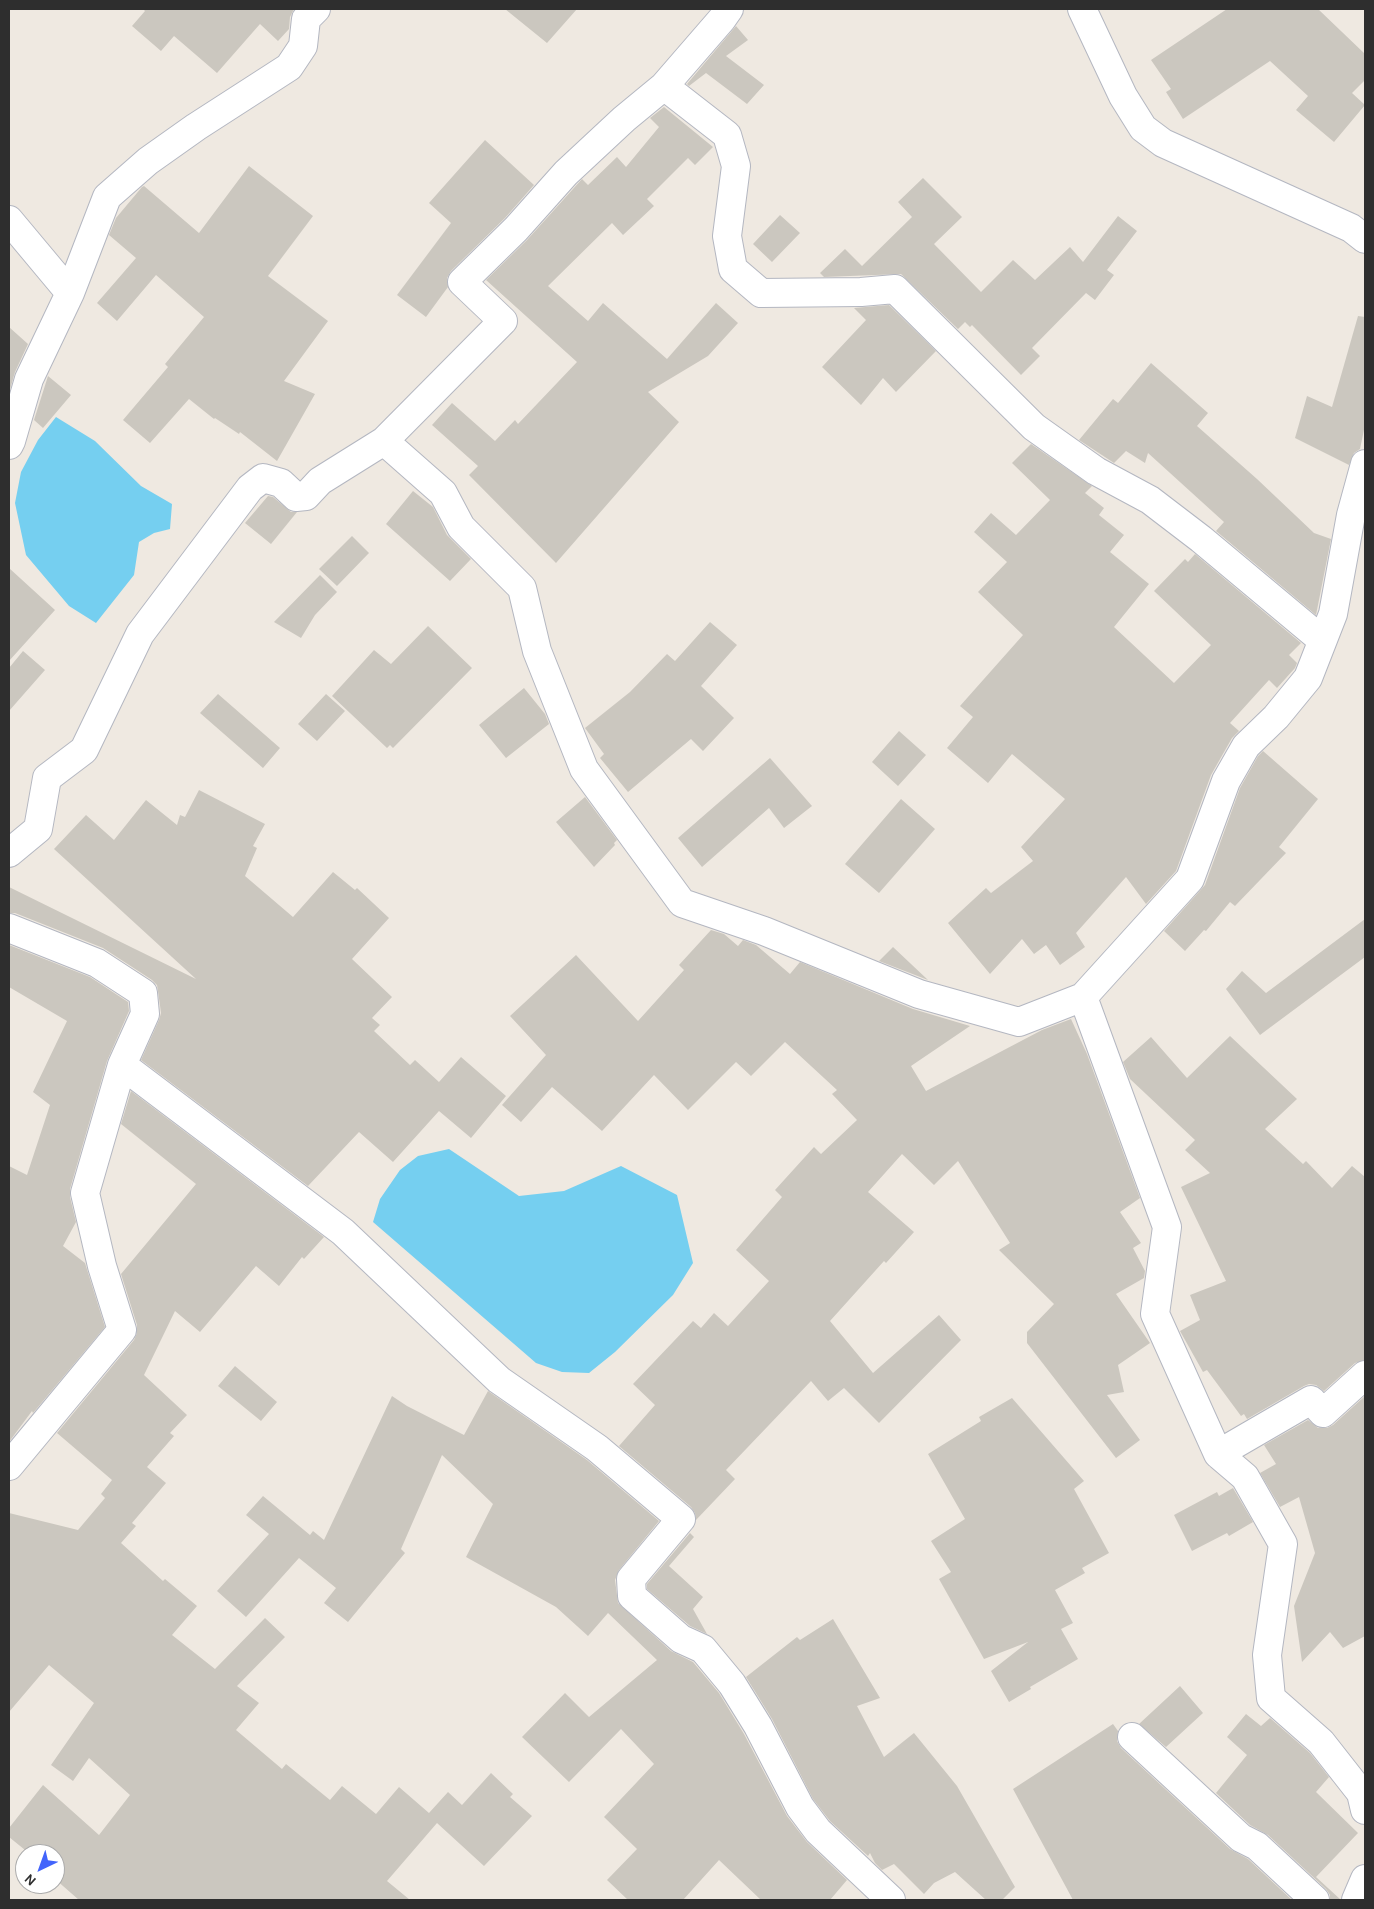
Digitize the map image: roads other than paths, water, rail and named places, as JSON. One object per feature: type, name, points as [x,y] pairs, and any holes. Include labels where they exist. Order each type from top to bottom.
[{"type":"street","points":[[9,445],[29,379],[70,293],[107,197],[148,161],[196,127],[289,67],[304,46],[306,19],[316,9]]},
{"type":"street","points":[[9,853],[38,829],[47,778],[84,750],[140,634],[250,488],[262,478],[281,483],[296,496],[306,496],[320,481],[384,441],[503,321],[462,282],[516,229],[566,174],[624,119],[664,86],[729,9]]},
{"type":"street","points":[[1082,9],[1123,96],[1143,128],[1163,143],[1351,228],[1365,239]]},
{"type":"street","points":[[664,86],[727,135],[736,166],[727,236],[734,269],[761,294],[861,292],[895,289],[1034,427],[1096,471],[1150,500],[1201,539],[1322,640]]},
{"type":"street","points":[[9,220],[70,293]]},
{"type":"street","points":[[384,441],[443,493],[461,527],[522,588],[537,651],[584,769],[682,903],[764,931],[919,994],[1018,1022],[1083,997],[1190,879],[1226,781],[1246,746],[1276,717],[1308,678],[1333,614],[1358,517],[1365,464]]},
{"type":"street","points":[[9,928],[97,964],[143,994],[145,1014],[122,1065],[85,1193],[102,1266],[122,1330],[9,1466]]},
{"type":"street","points":[[1083,997],[1167,1227],[1155,1314],[1218,1454],[1245,1477],[1283,1544],[1267,1655],[1272,1698],[1321,1742],[1361,1792],[1365,1810]]},
{"type":"street","points":[[122,1065],[343,1232],[499,1380],[596,1448],[681,1520],[631,1579],[632,1596],[680,1639],[703,1649],[732,1684],[758,1726],[805,1813],[818,1831],[891,1900]]},
{"type":"street","points":[[1218,1454],[1310,1400],[1323,1413],[1365,1375]]},
{"type":"street","points":[[1132,1737],[1241,1838],[1257,1846],[1315,1900]]},
{"type":"street","points":[[1356,1900],[1365,1880]]},
{"type":"water","points":[[56,417],[95,441],[141,486],[172,504],[170,529],[154,533],[139,542],[134,575],[96,623],[69,606],[26,555],[15,503],[21,472],[38,440]]},
{"type":"water","points":[[449,1149],[519,1196],[564,1191],[621,1166],[677,1195],[693,1263],[673,1295],[615,1352],[589,1373],[562,1372],[536,1363],[373,1222],[380,1199],[400,1170],[418,1156]]}]
